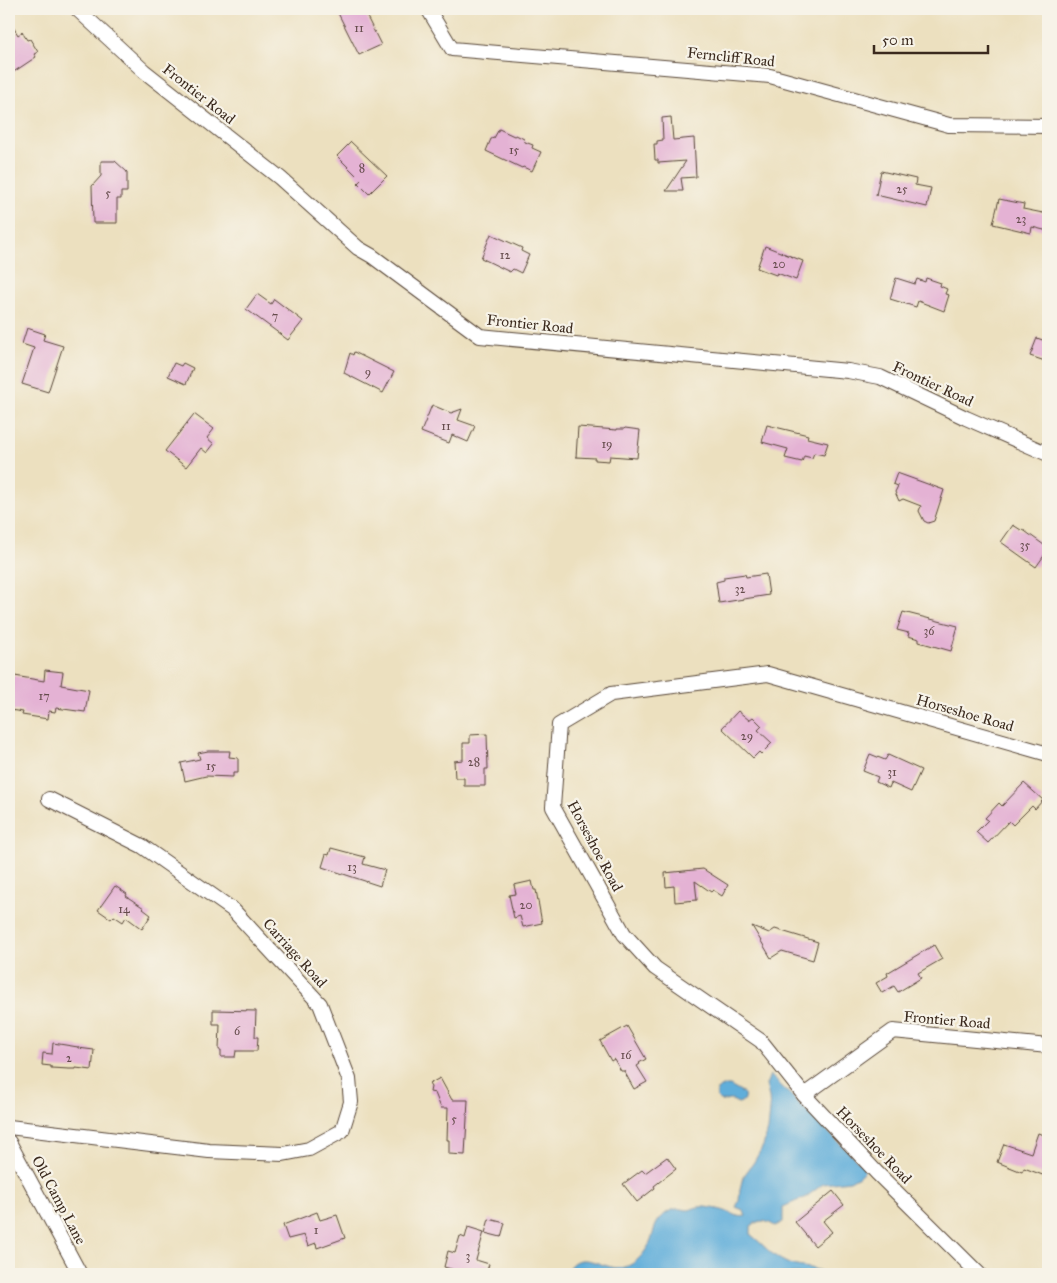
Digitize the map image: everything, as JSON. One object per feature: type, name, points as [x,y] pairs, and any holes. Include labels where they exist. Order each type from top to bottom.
[{"type":"street","name":"Frontier Road","points":[[77,9],[144,71],[280,178],[358,248],[372,256],[480,336],[848,371],[880,377],[1048,454]]},
{"type":"street","name":"Ferncliff Road","points":[[428,9],[452,49],[770,76],[949,125],[1048,126]]},
{"type":"street","name":"Horseshoe Road","points":[[979,1274],[877,1173],[804,1095],[761,1041],[655,968],[624,934],[553,807],[559,725],[611,694],[768,674],[1048,754]]},
{"type":"street","name":"Carriage Road","points":[[9,1127],[209,1151],[283,1154],[309,1149],[342,1131],[351,1102],[349,1079],[320,1004],[233,910],[142,846],[49,799]]},
{"type":"street","name":"Frontier Road","points":[[804,1095],[893,1032],[1048,1046]]},
{"type":"street","name":"Old Camp Lane","points":[[9,1142],[80,1274]]},
{"type":"water","points":[[770,1075],[865,1170],[850,1181],[823,1184],[806,1197],[783,1207],[783,1222],[775,1226],[763,1221],[751,1226],[751,1235],[780,1259],[794,1266],[815,1269],[826,1274],[573,1273],[569,1267],[575,1262],[582,1260],[614,1268],[630,1265],[642,1256],[651,1241],[659,1220],[673,1210],[704,1207],[722,1210],[738,1216],[746,1216],[743,1210],[736,1207],[739,1201],[743,1177],[763,1146],[768,1130],[770,1111],[766,1085]]},
{"type":"water","points":[[730,1086],[744,1094],[742,1101],[738,1103],[732,1100],[719,1100],[717,1098],[717,1090],[720,1087]]},
{"type":"building","points":[[336,9],[363,9],[381,45],[359,55]]},
{"type":"building","points":[[9,20],[18,35],[22,32],[27,40],[30,39],[38,52],[34,54],[36,57],[9,75]]},
{"type":"building","points":[[671,117],[673,140],[694,138],[696,177],[681,178],[683,191],[666,191],[686,161],[658,163],[658,160],[655,160],[654,144],[657,144],[657,141],[663,140],[662,118]]},
{"type":"building","points":[[499,129],[524,139],[525,142],[533,145],[532,148],[541,152],[532,171],[486,151],[491,139],[494,138]]},
{"type":"building","points":[[351,142],[387,176],[369,194],[358,183],[361,180],[337,156]]},
{"type":"building","points":[[101,161],[115,161],[127,172],[127,192],[121,192],[121,199],[117,199],[117,223],[93,223],[92,186],[101,176]]},
{"type":"building","points":[[881,171],[916,179],[915,185],[931,188],[927,207],[876,195]]},
{"type":"building","points":[[999,199],[1024,204],[1023,209],[1048,214],[1048,231],[1032,227],[1031,233],[993,224]]},
{"type":"building","points":[[491,234],[522,248],[521,251],[529,255],[521,273],[513,269],[510,272],[481,258]]},
{"type":"building","points":[[765,246],[803,261],[796,280],[757,268]]},
{"type":"building","points":[[896,278],[915,284],[917,279],[925,282],[926,278],[941,283],[940,286],[947,289],[945,294],[949,295],[944,311],[918,301],[916,307],[890,299]]},
{"type":"building","points":[[257,294],[271,304],[274,299],[303,321],[288,340],[246,309]]},
{"type":"building","points":[[27,328],[45,334],[43,340],[63,346],[48,392],[22,384],[34,348],[22,344]]},
{"type":"building","points":[[1037,338],[1048,342],[1048,362],[1030,356]]},
{"type":"building","points":[[354,352],[394,372],[383,393],[344,373],[350,353],[353,355]]},
{"type":"building","points":[[174,363],[181,366],[183,363],[193,368],[186,384],[168,376]]},
{"type":"building","points":[[432,405],[451,413],[462,409],[458,420],[475,426],[468,442],[452,435],[449,443],[421,432]]},
{"type":"building","points":[[194,414],[214,429],[207,438],[214,444],[207,453],[201,448],[186,467],[165,451]]},
{"type":"building","points":[[767,425],[808,435],[807,438],[828,443],[824,455],[814,453],[812,458],[804,456],[802,462],[785,458],[788,449],[762,442]]},
{"type":"building","points":[[578,427],[640,430],[637,458],[610,456],[609,461],[576,457]]},
{"type":"building","points":[[897,473],[944,490],[934,521],[928,523],[924,521],[919,511],[921,506],[903,499],[899,501],[895,492],[898,486],[893,484]]},
{"type":"building","points":[[1013,525],[1022,529],[1048,548],[1036,567],[1001,542]]},
{"type":"building","points":[[745,574],[746,577],[766,574],[769,595],[719,603],[716,582],[724,580],[724,577]]},
{"type":"building","points":[[903,612],[958,626],[951,651],[919,642],[919,639],[908,636],[909,633],[897,630]]},
{"type":"building","points":[[45,670],[63,672],[61,685],[89,690],[85,712],[56,708],[55,712],[49,711],[48,719],[22,715],[23,712],[10,710],[12,695],[9,695],[9,675],[44,681]]},
{"type":"building","points":[[738,711],[749,720],[753,717],[762,726],[758,730],[772,743],[761,754],[759,752],[753,758],[722,728]]},
{"type":"building","points":[[487,734],[488,769],[485,769],[485,786],[464,786],[464,778],[455,778],[454,761],[463,760],[463,743],[470,743],[470,735]]},
{"type":"building","points":[[230,751],[229,757],[238,758],[238,773],[233,773],[233,777],[206,776],[185,781],[181,763],[200,759],[198,753]]},
{"type":"building","points":[[870,754],[885,760],[888,755],[921,770],[911,792],[891,783],[889,788],[876,782],[878,777],[863,771]]},
{"type":"building","points":[[1024,783],[1043,800],[1035,809],[1032,806],[1013,825],[1009,821],[988,843],[976,832],[988,820],[985,818],[999,803],[1002,806]]},
{"type":"building","points":[[331,848],[365,857],[363,864],[385,870],[380,886],[322,867],[326,854],[329,855]]},
{"type":"building","points":[[703,869],[728,885],[722,896],[713,890],[711,892],[695,881],[697,900],[675,902],[674,886],[666,887],[665,873]]},
{"type":"building","points":[[532,881],[534,890],[536,890],[542,923],[523,927],[520,916],[514,918],[509,895],[516,894],[514,885]]},
{"type":"building","points":[[115,886],[151,915],[142,929],[126,917],[123,922],[114,916],[111,919],[98,910]]},
{"type":"building","points":[[752,926],[769,933],[775,929],[818,942],[813,960],[782,951],[771,958]]},
{"type":"building","points":[[934,945],[942,959],[918,973],[921,978],[898,992],[894,986],[882,993],[876,983],[888,976],[887,973]]},
{"type":"building","points":[[213,1010],[256,1011],[255,1037],[258,1037],[257,1051],[236,1051],[235,1057],[221,1057],[221,1050],[219,1050],[220,1024],[213,1024]]},
{"type":"building","points":[[627,1026],[646,1059],[637,1066],[647,1082],[634,1089],[624,1071],[621,1071],[614,1059],[611,1061],[600,1041]]},
{"type":"building","points":[[53,1043],[94,1050],[92,1070],[51,1068],[51,1066],[42,1065],[43,1053],[52,1054]]},
{"type":"building","points":[[440,1078],[452,1100],[468,1100],[465,1155],[449,1154],[449,1140],[447,1140],[448,1108],[441,1108],[435,1093],[430,1092],[431,1087],[429,1084]]},
{"type":"building","points":[[1038,1133],[1048,1137],[1048,1177],[1024,1168],[1022,1172],[997,1162],[1004,1144],[1031,1153]]},
{"type":"building","points":[[667,1157],[676,1169],[637,1202],[623,1184],[642,1170],[645,1173]]},
{"type":"building","points":[[833,1191],[844,1205],[823,1221],[832,1232],[815,1246],[795,1222]]},
{"type":"building","points":[[317,1212],[320,1220],[337,1215],[345,1238],[317,1248],[316,1243],[308,1246],[304,1235],[288,1239],[283,1225]]},
{"type":"building","points":[[489,1219],[505,1223],[501,1237],[485,1233]]},
{"type":"building","points":[[468,1227],[484,1232],[476,1260],[489,1264],[486,1274],[469,1274],[444,1267],[448,1251],[455,1253],[460,1236],[465,1238]]}]
